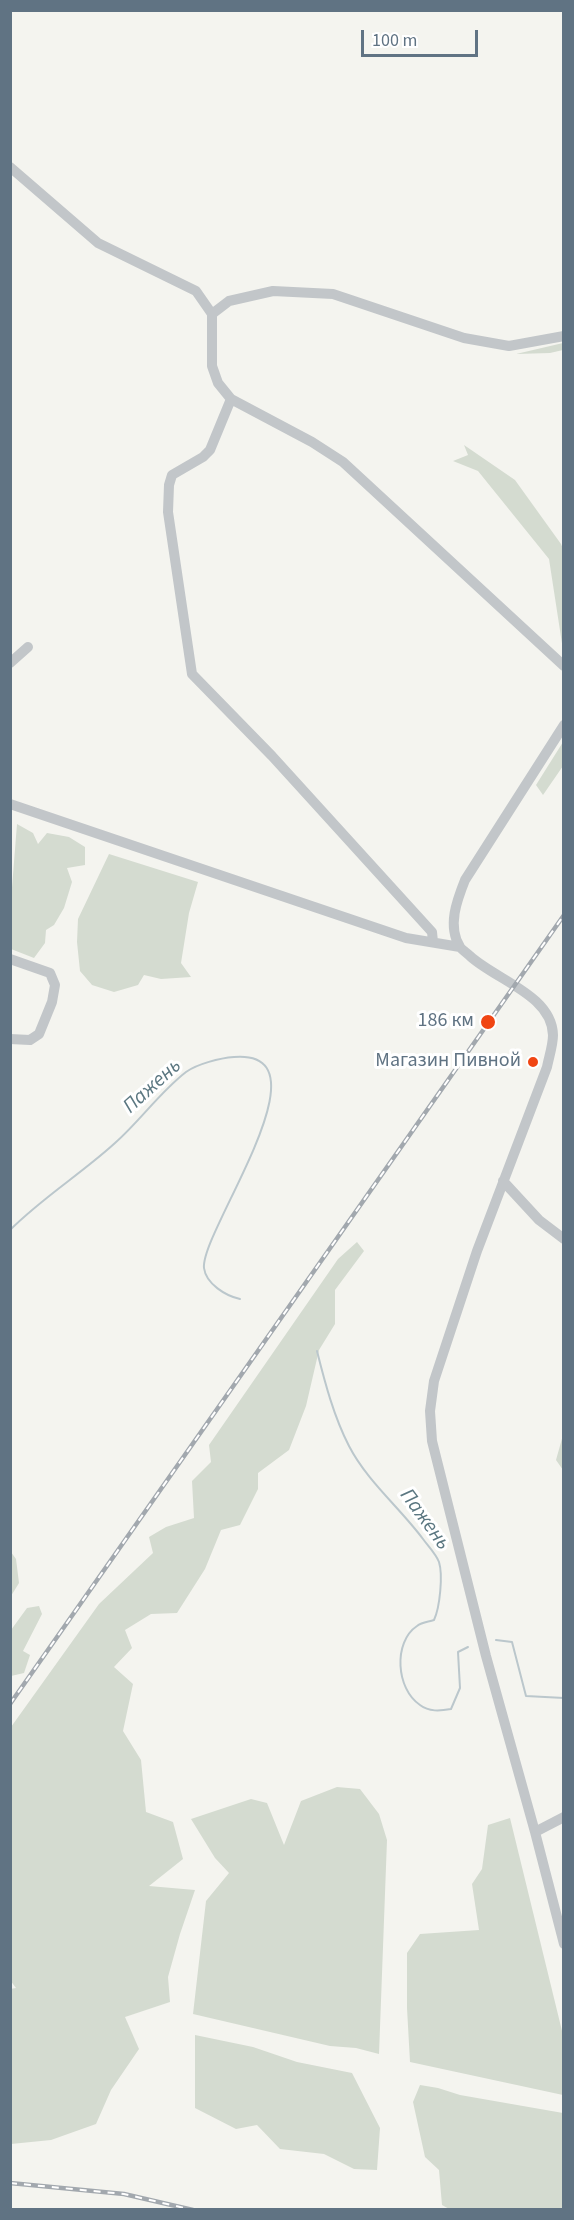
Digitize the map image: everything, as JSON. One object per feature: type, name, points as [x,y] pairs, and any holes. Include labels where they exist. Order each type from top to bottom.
[{"type":"street","points":[[10,167],[98,243],[196,291],[212,314],[212,366],[218,383],[231,399],[312,442],[343,462],[564,666]]},
{"type":"street","points":[[212,314],[228,301],[273,291],[333,294],[464,338],[509,346],[564,336]]},
{"type":"street","points":[[231,399],[210,450],[203,457],[172,475],[169,485],[168,512],[192,674],[272,756],[432,932],[433,942]]},
{"type":"street","points":[[10,663],[28,647]]},
{"type":"street","points":[[564,725],[465,880],[456,904],[454,929],[460,947],[475,961],[536,999],[548,1015],[558,1035],[446,1342],[434,1381],[430,1411],[432,1441],[479,1631],[564,1944]]},
{"type":"street","points":[[10,804],[406,938],[460,947]]},
{"type":"street","points":[[10,959],[50,973],[55,985],[52,1002],[39,1034],[30,1041],[10,1039]]},
{"type":"street","points":[[503,1181],[539,1220],[564,1239]]},
{"type":"street","points":[[535,1832],[564,1817]]},
{"type":"shaded area","points":[[563,343],[563,350],[550,353],[516,354]]},
{"type":"shaded area","points":[[464,445],[515,480],[561,544],[564,551],[563,650],[549,559],[478,471],[453,461],[468,455]]},
{"type":"shaded area","points":[[563,742],[563,766],[543,795],[536,785]]},
{"type":"shaded area","points":[[17,824],[33,833],[38,844],[47,833],[69,837],[85,847],[85,865],[67,868],[72,882],[64,908],[54,925],[46,930],[45,943],[34,958],[11,949],[11,900]]},
{"type":"shaded area","points":[[109,854],[198,882],[189,913],[181,963],[191,977],[161,979],[144,975],[138,985],[114,992],[92,985],[80,971],[77,942],[78,919]]},
{"type":"shaded area","points":[[357,1242],[364,1251],[335,1290],[335,1324],[319,1350],[306,1406],[289,1450],[258,1473],[258,1489],[240,1525],[221,1530],[205,1569],[177,1613],[151,1614],[125,1630],[132,1648],[114,1667],[133,1684],[123,1731],[141,1760],[146,1812],[173,1822],[183,1859],[149,1886],[195,1890],[168,1977],[170,2002],[125,2017],[139,2049],[111,2090],[96,2124],[51,2140],[11,2144],[10,1989],[16,1988],[10,1980],[11,1727],[99,1604],[153,1553],[149,1537],[166,1527],[194,1518],[192,1481],[211,1462],[209,1445],[338,1259]]},
{"type":"shaded area","points":[[563,1435],[564,1470],[556,1460]]},
{"type":"shaded area","points":[[11,1552],[16,1559],[19,1583],[11,1596]]},
{"type":"shaded area","points":[[39,1606],[42,1614],[23,1651],[30,1655],[24,1673],[11,1676],[11,1630],[27,1608]]},
{"type":"shaded area","points":[[337,1787],[360,1789],[379,1814],[387,1840],[379,2054],[356,2048],[330,2046],[193,2014],[206,1901],[229,1873],[215,1858],[191,1819],[251,1799],[267,1803],[284,1845],[301,1801]]},
{"type":"shaded area","points":[[510,1818],[563,2035],[563,2095],[410,2062],[407,1953],[420,1934],[479,1930],[472,1884],[482,1869],[488,1825]]},
{"type":"shaded area","points":[[195,2035],[253,2047],[297,2062],[352,2073],[380,2128],[377,2170],[354,2169],[324,2154],[280,2149],[257,2125],[236,2129],[195,2108]]},
{"type":"shaded area","points":[[420,2085],[460,2095],[563,2113],[563,2209],[451,2210],[442,2205],[439,2170],[425,2157],[413,2102]]},
{"type":"waterway","name":"Пажень","points":[[10,1230],[115,1143],[167,1088],[186,1072],[202,1064],[234,1057],[261,1062],[271,1082],[267,1111],[255,1146],[208,1248],[204,1268],[208,1279],[213,1284],[229,1295],[240,1299]]},
{"type":"waterway","name":"Пажень","points":[[317,1351],[334,1412],[356,1459],[414,1528],[439,1562],[440,1591],[434,1620],[419,1625],[409,1633],[401,1654],[402,1677],[412,1698],[427,1709],[451,1709],[460,1688],[458,1652],[468,1647]]},
{"type":"waterway","name":"Пажень","points":[[496,1640],[512,1642],[526,1696],[564,1698]]},
{"type":"railway","points":[[10,1704],[564,915]]},
{"type":"railway","points":[[10,2183],[124,2194],[193,2210]]},
{"type":"place","name":"186 км","points":[[488,1022]]},
{"type":"place","name":"Магазин Пивной","points":[[533,1062]]}]
